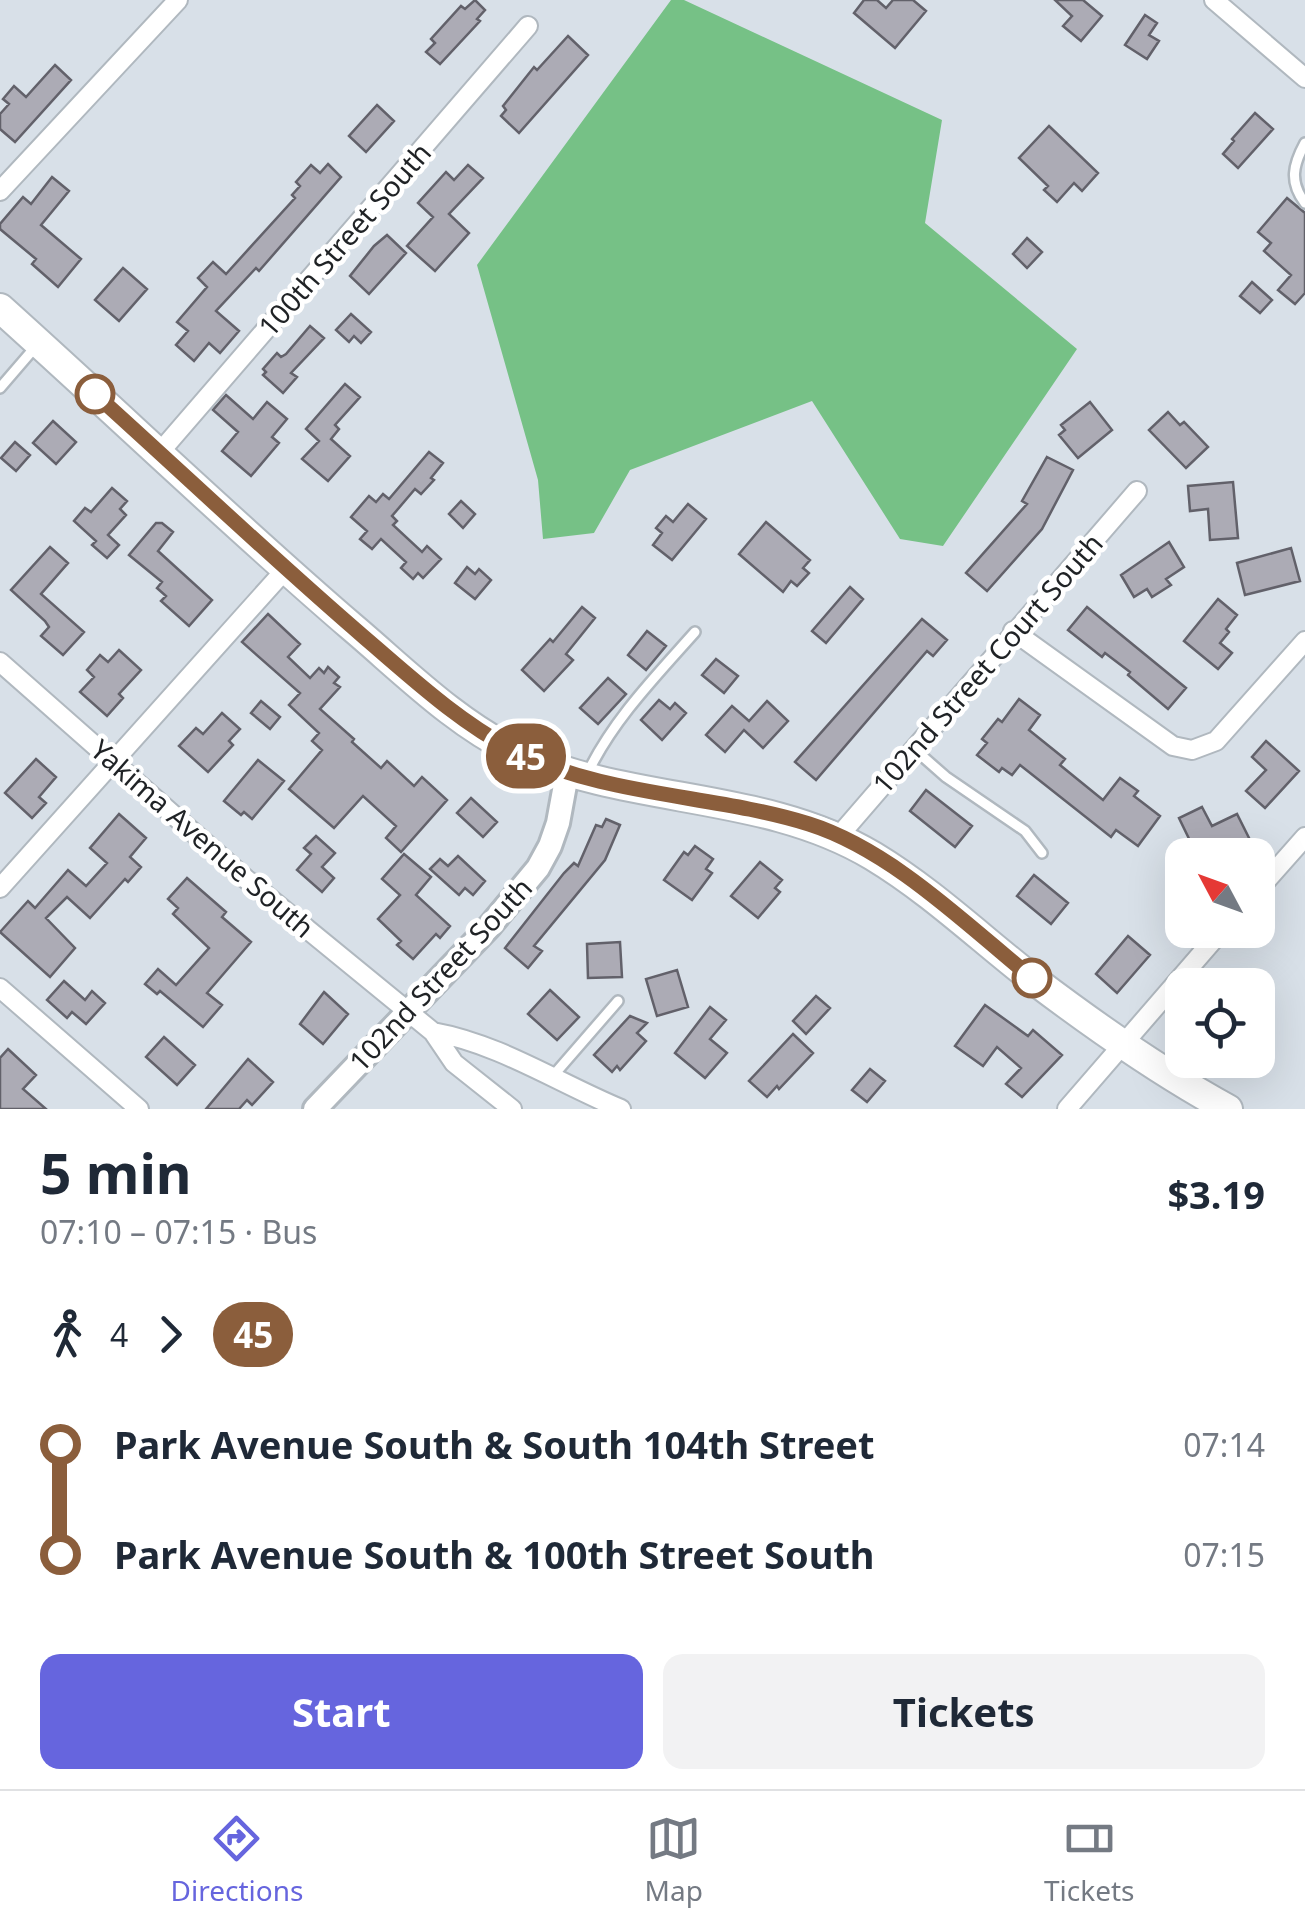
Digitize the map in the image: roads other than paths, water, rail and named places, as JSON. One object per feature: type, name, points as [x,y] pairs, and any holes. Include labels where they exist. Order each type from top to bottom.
[{"type":"main road","points":[[0,308],[285,570],[469,724],[517,752],[576,775],[769,814],[811,824],[838,837],[935,898],[1122,1045],[1228,1109]]},
{"type":"street","points":[[0,191],[178,0]]},
{"type":"street","points":[[1214,0],[1305,78]]},
{"type":"street","name":"100th Street South","points":[[160,452],[528,26]]},
{"type":"street","name":"102nd Street Court South","points":[[838,837],[1138,491]]},
{"type":"street","points":[[0,888],[285,570]]},
{"type":"street","points":[[1013,631],[1173,746],[1192,750],[1216,741],[1305,642]]},
{"type":"street","name":"Yakima Avenue South","points":[[0,662],[246,879],[433,1032]]},
{"type":"street","name":"102nd Street South","points":[[315,1109],[488,927],[538,868],[576,775]]},
{"type":"street","points":[[1275,871],[1305,837]]},
{"type":"street","points":[[1067,1109],[1206,948]]},
{"type":"street","points":[[0,988],[139,1109]]},
{"type":"street","points":[[433,1032],[468,1040],[620,1109]]},
{"type":"street","points":[[433,1032],[454,1063],[512,1109]]},
{"type":"lane","points":[[1305,143],[1292,175],[1305,203]]},
{"type":"lane","points":[[0,388],[39,343]]},
{"type":"lane","points":[[576,775],[695,632]]},
{"type":"lane","points":[[914,748],[946,777],[1025,831],[1042,852]]},
{"type":"lane","points":[[552,1077],[618,1001]]}]
